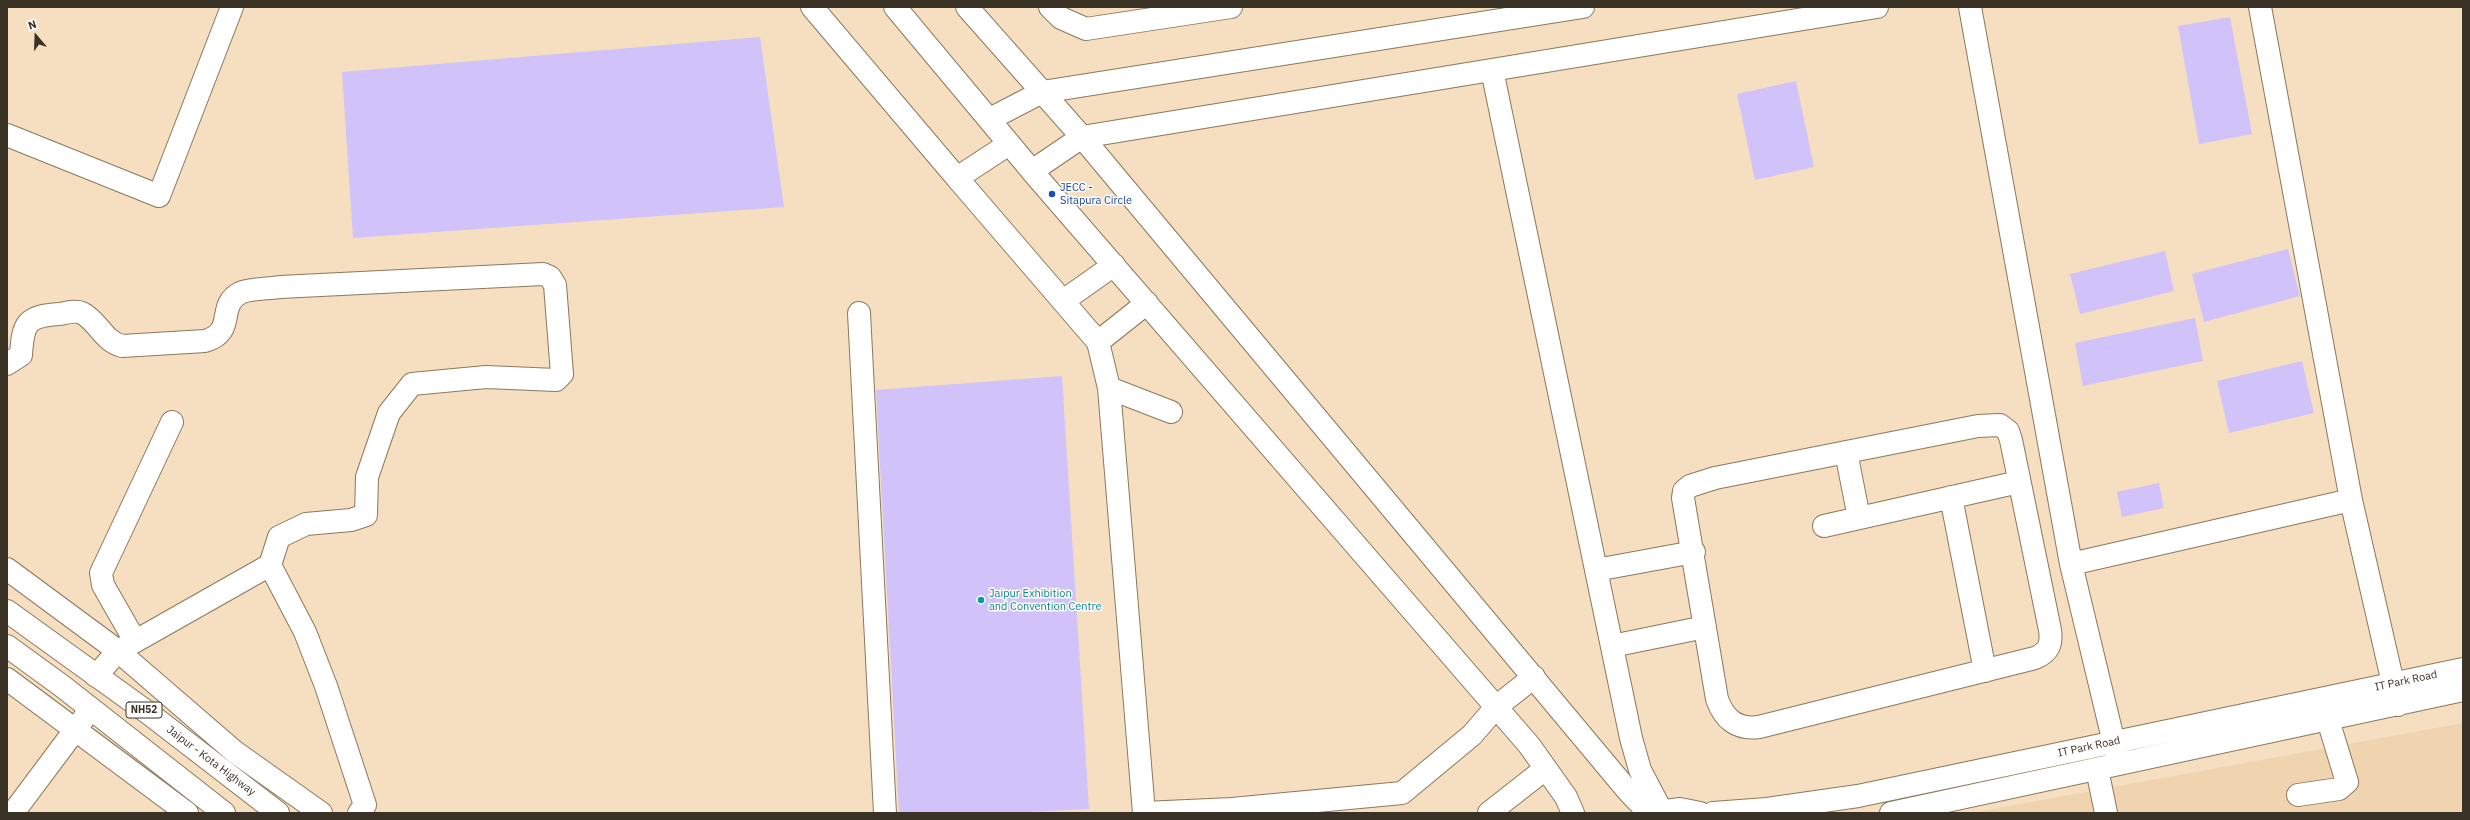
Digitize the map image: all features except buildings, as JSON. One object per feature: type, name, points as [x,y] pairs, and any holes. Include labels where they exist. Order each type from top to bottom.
[{"type":"main road","points":[[7,134],[159,196],[232,7]]},
{"type":"main road","points":[[812,7],[1098,342],[1109,388],[1144,813],[1233,811],[1383,804],[1417,781],[1472,735],[1496,707],[1534,677]]},
{"type":"main road","points":[[895,7],[1032,171],[1529,745],[1545,770],[1566,797],[1573,813]]},
{"type":"main road","points":[[967,7],[1082,137],[1628,791],[1654,812],[1680,809],[1700,813]]},
{"type":"main road","points":[[1050,7],[1061,18],[1086,29],[1231,7]]},
{"type":"main road","points":[[990,119],[1042,92],[1583,7]]},
{"type":"main road","points":[[1032,171],[1082,137],[1877,7]]},
{"type":"main road","points":[[1970,7],[2071,564],[2115,742],[2119,764]]},
{"type":"main road","points":[[2260,7],[2351,500],[2398,705]]},
{"type":"main road","points":[[1492,70],[1631,738],[1654,812]]},
{"type":"main road","points":[[957,178],[1009,144]]},
{"type":"main road","points":[[1063,301],[1114,265]]},
{"type":"main road","points":[[7,364],[20,355],[22,333],[27,322],[40,315],[80,312],[91,320],[109,341],[122,346],[205,341],[215,338],[223,331],[231,299],[242,292],[280,287],[543,274],[550,278],[554,285],[562,374],[556,380],[486,377],[412,384],[389,413],[367,477],[366,515],[351,520],[306,524],[279,537],[270,565],[127,646],[96,676]]},
{"type":"main road","points":[[1098,342],[1147,303]]},
{"type":"main road","points":[[859,313],[885,813]]},
{"type":"main road","points":[[1109,388],[1171,412]]},
{"type":"main road","points":[[127,646],[103,585],[101,573],[172,422]]},
{"type":"main road","points":[[2000,425],[2008,431],[2050,630],[2051,642],[2043,655],[1985,671],[1759,727],[1741,727],[1728,718],[1721,710],[1705,627],[1694,552],[1683,498],[1684,491],[1690,486],[1715,478],[1846,452],[1978,426],[2000,425]]},
{"type":"main road","points":[[1846,452],[1859,518]]},
{"type":"main road","points":[[1824,526],[2019,482]]},
{"type":"main road","points":[[1951,497],[1985,671]]},
{"type":"main road","points":[[2071,564],[2351,500]]},
{"type":"main road","points":[[1596,570],[1694,552]]},
{"type":"main road","points":[[270,565],[305,632],[326,686],[365,805],[359,813]]},
{"type":"main road","points":[[7,569],[127,646],[235,752],[321,813]]},
{"type":"main road","name":"Jaipur - Kota Highway","points":[[7,611],[278,813]]},
{"type":"main road","points":[[1612,646],[1705,627]]},
{"type":"main road","name":"NH52","points":[[7,646],[91,708],[224,813]]},
{"type":"main road","name":"IT Park Road","points":[[1713,813],[1768,809],[1858,796],[2463,669]]},
{"type":"main road","points":[[7,679],[187,813]]},
{"type":"main road","name":"IT Park Road","points":[[1891,813],[2463,690]]},
{"type":"main road","points":[[13,813],[91,708]]},
{"type":"main road","points":[[2298,795],[2339,790],[2346,782],[2328,720]]},
{"type":"main road","points":[[2098,769],[2106,813]]},
{"type":"main road","points":[[1489,813],[1545,770]]},
{"type":"shaded area","points":[[2463,723],[2463,813],[1971,813]]},
{"type":"place","name":"JECC - Sitapura Circle","points":[[1052,194]]},
{"type":"place","name":"Jaipur Exhibition and Convention Centre","points":[[981,600]]}]
